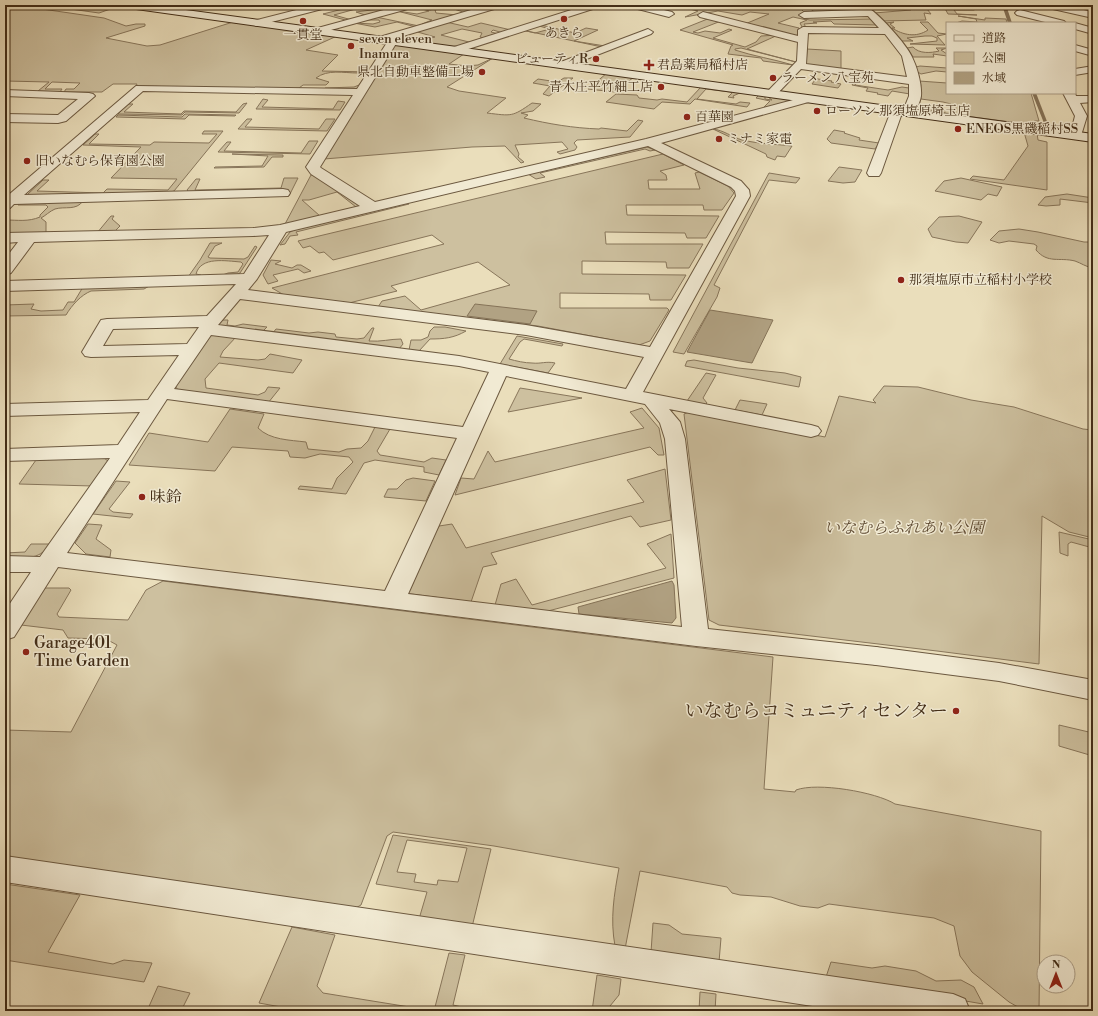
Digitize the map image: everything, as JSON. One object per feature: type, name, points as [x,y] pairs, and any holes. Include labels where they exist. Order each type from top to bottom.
[{"type":"street","points":[[256,23],[327,5]]},
{"type":"street","points":[[317,31],[412,5]]},
{"type":"street","points":[[372,207],[313,168],[360,92],[386,41],[498,5]]},
{"type":"street","points":[[455,50],[596,5]]},
{"type":"street","points":[[633,5],[669,14]]},
{"type":"street","points":[[857,5],[870,13],[888,31],[907,56],[914,81],[915,96],[903,112],[874,173]]},
{"type":"street","points":[[1047,5],[1093,15]]},
{"type":"street","points":[[138,6],[1093,138]]},
{"type":"street","points":[[560,8],[575,11]]},
{"type":"street","points":[[804,15],[870,13]]},
{"type":"street","points":[[1020,13],[1044,21]]},
{"type":"street","points":[[703,15],[803,40]]},
{"type":"street","points":[[1076,26],[1093,30]]},
{"type":"street","points":[[771,94],[800,66],[802,62],[803,30],[888,31]]},
{"type":"street","points":[[562,65],[648,32]]},
{"type":"street","points":[[1076,48],[1093,53]]},
{"type":"street","points":[[800,66],[914,81]]},
{"type":"street","points":[[1077,71],[1092,69]]},
{"type":"street","points":[[8,202],[140,88],[360,92]]},
{"type":"street","points":[[5,93],[89,96],[62,118],[5,118]]},
{"type":"street","points":[[1070,96],[1080,116],[1076,136]]},
{"type":"street","points":[[1070,96],[1093,99]]},
{"type":"street","points":[[5,238],[253,232],[280,229],[649,142],[808,99]]},
{"type":"street","points":[[1080,116],[1093,116]]},
{"type":"street","points":[[641,396],[655,353],[743,196],[742,190],[736,184],[649,142]]},
{"type":"street","points":[[8,202],[283,193]]},
{"type":"street","points":[[5,631],[49,562],[192,349],[209,325],[249,278],[280,229]]},
{"type":"street","points":[[5,270],[29,238]]},
{"type":"street","points":[[5,286],[249,278]]},
{"type":"street","points":[[236,294],[526,330],[655,353]]},
{"type":"street","points":[[192,349],[91,352],[107,324],[209,325],[500,368],[812,431]]},
{"type":"street","points":[[393,600],[500,368]]},
{"type":"street","points":[[641,396],[670,422],[675,439],[696,637]]},
{"type":"street","points":[[5,410],[158,399],[470,434]]},
{"type":"street","points":[[5,455],[124,452]]},
{"type":"street","points":[[5,564],[49,562],[393,600],[696,637],[876,656],[999,672],[1093,690]]},
{"type":"street","points":[[5,869],[953,1011]]},
{"type":"green space","points":[[5,5],[119,6],[99,13],[49,6],[42,9],[104,18],[126,26],[145,24],[145,26],[106,38],[147,46],[160,45],[233,22],[337,36],[306,50],[338,55],[322,71],[370,72],[360,87],[354,90],[324,89],[354,87],[359,85],[365,76],[360,76],[358,73],[331,72],[316,78],[329,82],[326,85],[303,85],[299,88],[290,89],[136,86],[137,84],[113,84],[102,92],[64,92],[66,89],[74,89],[80,83],[52,82],[45,89],[62,89],[60,92],[38,91],[49,82],[5,81]]},
{"type":"green space","points":[[359,5],[374,5],[372,6],[380,8],[402,6],[368,16],[356,12],[379,9],[368,6],[334,15],[352,20],[349,21],[323,14]]},
{"type":"green space","points":[[449,5],[491,5],[466,13],[448,7],[435,10],[436,13],[457,15],[424,25],[422,24],[432,20],[397,11],[417,14],[429,11],[419,8],[430,10]]},
{"type":"green space","points":[[673,5],[742,5],[755,9],[778,6],[853,5],[860,9],[854,10],[845,6],[828,6],[825,7],[833,11],[816,13],[809,8],[800,8],[804,12],[799,15],[804,19],[810,20],[871,19],[877,25],[834,24],[831,21],[804,24],[807,29],[803,29],[800,23],[807,20],[793,17],[778,23],[799,28],[797,36],[745,24],[769,14],[750,12],[742,15],[718,11],[685,17],[698,11]]},
{"type":"green space","points":[[915,5],[921,5],[922,8],[927,9],[931,14],[924,13],[926,20],[882,21],[874,13],[911,10],[912,9],[905,7],[916,7]]},
{"type":"green space","points":[[943,5],[975,5],[977,8],[974,10],[954,10],[957,14],[977,15],[948,14]]},
{"type":"green space","points":[[958,16],[985,20],[985,18],[1006,19],[1007,22],[977,22],[976,19]]},
{"type":"green space","points":[[376,17],[419,26],[416,27],[397,22],[375,27],[354,23],[373,24],[380,22],[379,20],[363,20]]},
{"type":"green space","points":[[710,18],[721,21],[693,32],[698,33],[705,31],[720,33],[729,29],[732,30],[713,38],[745,47],[756,42],[761,36],[778,35],[747,49],[796,62],[741,48],[735,50],[793,65],[763,61],[761,58],[728,54],[731,46],[733,45],[680,30]]},
{"type":"green space","points":[[446,22],[468,27],[481,23],[511,30],[503,33],[493,30],[491,32],[499,34],[484,38],[480,37],[482,33],[462,29],[441,35],[473,43],[454,47],[394,39],[402,35],[424,40],[435,37],[414,31]]},
{"type":"green space","points":[[894,22],[890,24],[895,28],[892,28],[905,34],[914,35],[928,30],[920,22],[928,22],[938,33],[946,34],[937,36],[945,45],[910,44],[937,41],[937,38],[932,36],[907,38],[913,41],[901,41],[886,23]]},
{"type":"green space","points":[[541,25],[575,33],[586,28],[598,30],[574,41],[605,46],[602,47],[535,33],[550,29],[539,26]]},
{"type":"green space","points":[[395,44],[464,54],[449,64],[467,66],[478,65],[493,58],[447,87],[459,91],[506,98],[487,113],[507,115],[516,113],[532,103],[541,104],[533,111],[521,113],[528,115],[524,118],[561,125],[627,131],[638,120],[643,121],[630,137],[577,140],[574,143],[577,147],[575,150],[560,154],[557,152],[568,149],[562,142],[515,145],[519,154],[518,157],[524,162],[521,163],[505,146],[472,147],[324,159]]},
{"type":"green space","points":[[913,47],[918,51],[932,52],[939,51],[936,48],[946,48],[941,50],[946,53],[946,56],[933,54],[934,57],[913,57],[907,48]]},
{"type":"green space","points":[[807,49],[841,51],[841,69],[806,65]]},
{"type":"green space","points":[[916,67],[946,68],[946,72],[936,71],[921,74],[916,71]]},
{"type":"green space","points":[[607,73],[634,77],[615,92],[588,89]]},
{"type":"green space","points":[[564,78],[573,78],[549,96],[543,94],[550,86],[533,83],[538,79],[551,81],[549,83],[550,84],[561,85],[563,83],[559,81]]},
{"type":"green space","points":[[810,79],[841,84],[838,88],[812,84],[815,80]]},
{"type":"green space","points":[[919,81],[946,83],[946,94],[1031,94],[1039,121],[1034,121],[1033,125],[928,111],[926,110],[949,110],[951,104],[921,99]]},
{"type":"green space","points":[[854,82],[856,83],[855,85],[888,90],[902,87],[909,88],[910,94],[892,91],[888,96],[877,94],[878,93],[866,91],[868,88],[852,85]]},
{"type":"green space","points":[[701,87],[742,92],[733,96],[734,98],[728,97],[732,93],[730,92],[706,89],[697,99],[736,104],[740,102],[750,103],[747,107],[695,99],[690,104],[662,102],[654,109],[606,102],[616,94],[637,95],[639,98],[687,102]]},
{"type":"green space","points":[[759,95],[765,96],[765,99],[772,100],[768,97],[794,100],[763,108],[770,101],[756,98]]},
{"type":"green space","points":[[263,99],[268,100],[262,107],[333,109],[338,101],[345,102],[340,110],[256,109]]},
{"type":"green space","points":[[247,103],[239,113],[185,112],[182,115],[118,114],[128,104],[133,104],[124,112],[181,114],[184,111],[236,112],[243,104]]},
{"type":"green space","points":[[185,114],[236,115],[189,115],[185,119],[116,117],[118,115],[182,117]]},
{"type":"green space","points":[[247,119],[252,119],[245,127],[319,129],[326,119],[335,119],[327,131],[238,129]]},
{"type":"green space","points":[[713,129],[742,140],[792,146],[785,157],[777,156],[775,160],[767,157],[766,154]]},
{"type":"green space","points":[[834,130],[845,132],[844,133],[860,138],[859,140],[879,143],[875,149],[831,143],[827,139]]},
{"type":"green space","points":[[204,131],[223,131],[174,191],[167,193],[29,196],[28,194],[43,180],[49,180],[37,191],[103,193],[107,189],[168,190],[177,179],[111,178],[141,147],[83,145],[95,134],[99,134],[89,144],[150,145],[154,142],[209,143],[217,134],[202,134]]},
{"type":"green space","points":[[1024,132],[1037,133],[1038,140],[1047,142],[1047,190],[970,179],[973,176],[1004,180],[1028,146]]},
{"type":"green space","points":[[309,141],[318,141],[310,154],[218,152],[227,142],[231,142],[224,151],[301,153]]},
{"type":"green space","points":[[647,147],[655,150],[650,151],[645,149],[540,173],[545,177],[536,179],[528,174]]},
{"type":"green space","points":[[232,154],[283,155],[283,157],[272,157],[264,167],[214,168],[262,166],[268,156]]},
{"type":"green space","points":[[663,154],[684,165],[660,171],[666,175],[667,180],[648,180],[649,189],[700,189],[695,173],[699,172],[728,186],[734,193],[722,210],[704,210],[703,205],[626,205],[627,215],[719,216],[706,238],[687,238],[685,233],[605,232],[606,244],[703,244],[689,268],[667,268],[666,262],[582,261],[582,274],[686,275],[671,300],[650,300],[649,294],[560,293],[560,308],[667,308],[669,310],[650,341],[639,345],[538,326],[378,307],[382,301],[405,296],[421,310],[510,285],[478,262],[391,286],[397,291],[349,303],[284,295],[272,288],[444,244],[432,235],[333,260],[324,252],[319,253],[310,246],[303,248],[298,241]]},
{"type":"green space","points":[[839,167],[862,170],[855,182],[843,183],[828,181]]},
{"type":"green space","points":[[769,173],[800,178],[796,183],[769,180],[714,285],[720,288],[717,297],[684,354],[673,352]]},
{"type":"green space","points":[[311,175],[315,175],[360,205],[356,207],[337,192],[309,200],[302,200],[320,216],[285,224]]},
{"type":"green space","points":[[284,178],[298,178],[289,196],[177,199],[286,195],[288,190],[189,192],[187,190],[196,179],[200,179],[195,190],[281,188]]},
{"type":"green space","points":[[961,178],[1002,187],[997,196],[988,194],[981,200],[935,191],[944,181]]},
{"type":"green space","points":[[1067,194],[1093,198],[1093,203],[1060,199],[1060,205],[1038,205],[1045,197]]},
{"type":"green space","points":[[83,201],[74,207],[55,209],[41,218],[46,222],[46,234],[5,235],[5,220],[36,219],[40,217],[40,215],[48,207],[46,205],[18,205],[19,203]]},
{"type":"green space","points":[[407,203],[409,204],[296,232],[298,235],[290,236],[285,244],[280,245],[290,232],[294,230]]},
{"type":"green space","points":[[111,216],[114,216],[112,219],[120,226],[114,232],[97,233]]},
{"type":"green space","points":[[959,216],[982,222],[968,243],[932,237],[928,229],[939,217]]},
{"type":"green space","points":[[1019,229],[1084,242],[1093,242],[1093,268],[1075,261],[1049,259],[1036,250],[1037,246],[1034,244],[1009,241],[999,243],[990,240],[999,231]]},
{"type":"green space","points":[[210,243],[222,243],[215,246],[208,257],[210,258],[244,259],[248,257],[255,246],[257,247],[240,273],[234,276],[220,276],[238,272],[243,264],[241,262],[208,262],[199,268],[196,274],[201,275],[200,277],[188,277]]},
{"type":"green space","points":[[271,260],[281,261],[275,264],[292,268],[297,265],[301,265],[311,271],[304,273],[298,269],[273,275],[278,281],[268,284],[263,275]]},
{"type":"green space","points":[[151,285],[144,289],[91,291],[77,301],[66,315],[5,316],[5,305],[34,304],[31,309],[41,311],[63,310],[68,302],[74,302],[83,287]]},
{"type":"green space","points":[[221,320],[228,320],[227,325],[235,326],[243,324],[267,327],[261,333],[217,326]]},
{"type":"green space","points":[[434,327],[445,327],[466,331],[449,338],[430,339],[419,351],[409,350],[411,340],[421,340],[428,337],[430,331]]},
{"type":"green space","points":[[372,328],[374,328],[369,341],[401,339],[403,344],[399,349],[346,341],[338,342],[272,334],[276,329],[335,334],[336,337],[357,339],[364,338]]},
{"type":"green space","points":[[217,334],[237,336],[223,351],[220,357],[258,360],[265,359],[270,354],[302,360],[293,373],[219,363],[205,379],[206,388],[258,395],[265,392],[268,387],[280,388],[268,403],[179,391],[175,386],[207,336]]},
{"type":"green space","points":[[517,336],[563,344],[562,346],[524,339],[520,342],[509,359],[529,363],[555,363],[548,373],[500,364]]},
{"type":"green space","points":[[694,360],[738,368],[785,373],[801,377],[799,387],[685,366],[687,361]]},
{"type":"green space","points":[[706,373],[716,375],[703,398],[707,403],[705,405],[687,401]]},
{"type":"green space","name":"いなむらふれあい公園","points":[[884,386],[918,387],[971,400],[1014,407],[1083,429],[1093,430],[1093,538],[1069,532],[1042,516],[1039,664],[719,625],[709,620],[684,414],[692,411],[825,437],[839,396],[876,403],[873,400]]},
{"type":"green space","points":[[520,388],[582,398],[508,412]]},
{"type":"green space","points":[[740,400],[767,404],[762,415],[735,410]]},
{"type":"green space","points":[[642,408],[659,428],[664,455],[658,455],[650,447],[455,495],[461,478],[474,479],[488,451],[495,462],[644,428],[630,412]]},
{"type":"green space","points":[[230,409],[264,414],[258,428],[263,432],[280,439],[306,442],[308,449],[339,452],[347,449],[361,448],[368,441],[375,427],[390,429],[377,451],[380,455],[424,462],[432,458],[446,460],[439,475],[424,472],[424,467],[375,460],[364,463],[346,494],[298,489],[300,486],[332,489],[337,478],[353,462],[349,457],[320,454],[305,458],[290,457],[288,451],[232,447],[215,471],[129,465],[149,433],[208,442]]},
{"type":"green space","points":[[103,457],[109,462],[93,486],[19,484],[36,460]]},
{"type":"green space","points":[[665,469],[671,520],[640,527],[631,516],[491,553],[497,564],[483,567],[471,602],[404,593],[439,526],[452,524],[466,548],[644,502],[627,480]]},
{"type":"green space","points":[[413,478],[435,481],[426,501],[384,497],[388,489],[397,489],[406,480]]},
{"type":"green space","points":[[116,481],[130,482],[109,509],[113,512],[133,514],[130,518],[93,514]]},
{"type":"green space","points":[[88,524],[102,525],[96,539],[111,550],[110,557],[86,554],[75,543]]},
{"type":"green space","points":[[1059,532],[1093,540],[1093,548],[1071,542],[1068,544],[1068,556],[1060,553]]},
{"type":"green space","points":[[671,534],[674,578],[548,611],[495,605],[501,584],[516,579],[532,605],[666,568],[647,544]]},
{"type":"green space","points":[[31,544],[51,544],[41,554],[36,556],[25,558],[5,557],[5,553],[25,552]]},
{"type":"green space","points":[[163,581],[773,657],[764,789],[795,792],[796,790],[818,787],[861,792],[895,804],[1041,831],[1040,954],[1036,954],[1036,994],[1039,994],[1039,1011],[1025,1011],[1009,1002],[972,972],[960,956],[954,926],[934,918],[829,904],[818,908],[800,906],[771,897],[732,893],[727,887],[640,871],[625,949],[615,946],[613,926],[614,897],[619,868],[494,846],[393,832],[387,836],[361,905],[352,910],[5,859],[5,730],[71,732],[117,645],[106,639],[68,638],[63,630],[21,625],[44,588],[69,588],[71,590],[57,614],[59,617],[128,620],[146,590]]},
{"type":"green space","points":[[1059,725],[1093,733],[1093,756],[1059,746]]},
{"type":"green space","points":[[393,835],[491,849],[472,927],[419,919],[427,892],[376,884]],"holes":[[[407,840],[467,848],[458,882],[438,880],[437,885],[414,882],[416,874],[397,872]]]},
{"type":"green space","points":[[5,884],[80,895],[48,952],[113,964],[124,960],[152,963],[144,982],[5,960]]},
{"type":"green space","points":[[653,923],[669,925],[682,934],[721,938],[719,962],[651,952]]},
{"type":"green space","points":[[292,927],[335,935],[317,986],[323,993],[428,1010],[435,1007],[449,953],[465,955],[453,1005],[480,1011],[303,1011],[259,1003]]},
{"type":"green space","points":[[831,962],[872,968],[885,966],[916,971],[936,981],[961,980],[974,987],[983,1004],[826,977]]},
{"type":"green space","points":[[597,975],[621,979],[619,995],[610,1006],[609,1011],[592,1011]]},
{"type":"green space","points":[[158,986],[190,993],[181,1011],[147,1011]]},
{"type":"green space","points":[[700,992],[716,994],[715,1011],[699,1011]]},
{"type":"water","points":[[475,304],[537,311],[530,324],[467,316]]},
{"type":"water","points":[[710,310],[773,320],[752,363],[687,352]]},
{"type":"water","points":[[672,581],[674,585],[676,618],[672,623],[579,614],[578,607]]},
{"type":"waterway","points":[[1004,5],[1010,22]]},
{"type":"waterway","points":[[1034,94],[1046,123]]},
{"type":"place","name":"あきら","points":[[564,19]]},
{"type":"place","name":"一貫堂","points":[[303,21]]},
{"type":"place","name":"seven eleven Inamura","points":[[351,46]]},
{"type":"place","name":"ビューティR","points":[[596,59]]},
{"type":"place","name":"君島薬局稲村店","points":[[649,65]]},
{"type":"place","name":"県北自動車整備工場","points":[[482,72]]},
{"type":"place","name":"ラーメン 八宝苑","points":[[773,78]]},
{"type":"place","name":"青木庄平竹細工店","points":[[661,87]]},
{"type":"place","name":"ローソン 那須塩原埼玉店","points":[[817,111]]},
{"type":"place","name":"百華園","points":[[687,117]]},
{"type":"place","name":"ENEOS黒磯稲村SS","points":[[958,129]]},
{"type":"place","name":"ミナミ家電","points":[[719,139]]},
{"type":"place","name":"旧いなむら保育園公園","points":[[27,161]]},
{"type":"place","name":"那須塩原市立稲村小学校","points":[[901,280]]},
{"type":"place","name":"味鈴","points":[[142,497]]},
{"type":"place","name":"Garage401 Time Garden","points":[[26,652]]},
{"type":"place","name":"いなむらコミュニティセンター","points":[[956,711]]}]
